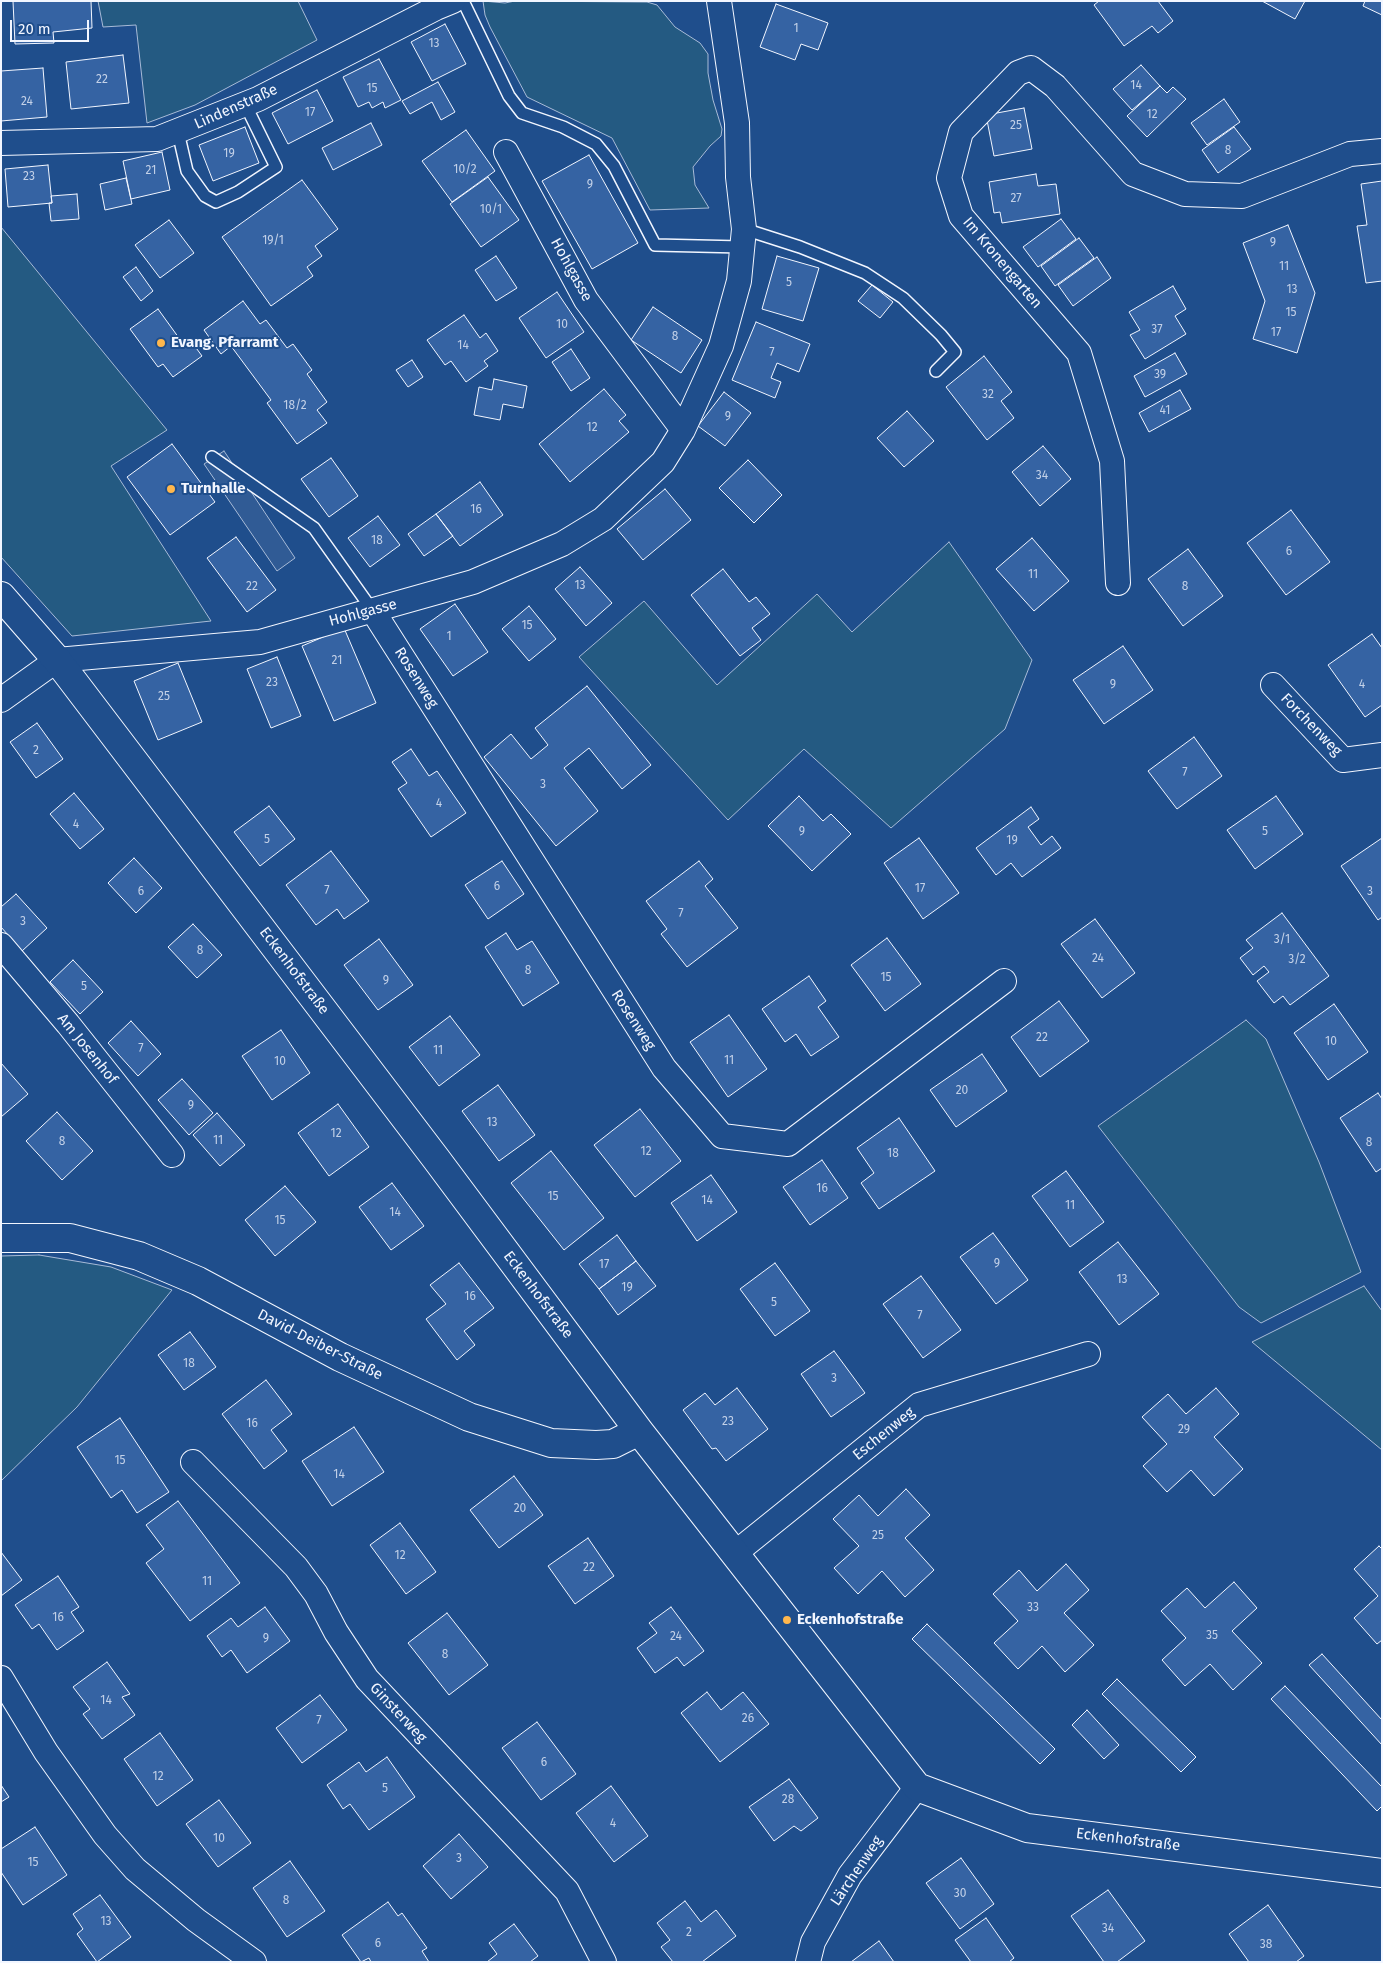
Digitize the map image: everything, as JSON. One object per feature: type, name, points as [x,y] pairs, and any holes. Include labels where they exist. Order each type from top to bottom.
[{"type":"street","name":"Lindenstraße","points":[[1,143],[157,139],[245,104],[453,1]]},
{"type":"street","name":"Hohlgasse","points":[[57,660],[260,642],[473,582],[562,544],[603,519],[663,462],[683,430],[721,346],[739,281],[744,238],[738,177],[737,123],[719,1]]},
{"type":"street","name":"Im Kronengarten","points":[[1118,583],[1112,461],[1079,353],[961,216],[949,178],[961,132],[1018,73],[1031,68],[1055,86],[1133,174],[1185,194],[1242,196],[1350,154],[1382,151]]},
{"type":"street","name":"Hohlgasse","points":[[506,152],[586,300],[683,430]]},
{"type":"street","name":"Eckenhofstraße","points":[[1,596],[57,660],[443,1168],[639,1431],[917,1787],[1027,1828],[1382,1872]]},
{"type":"street","name":"Rosenweg","points":[[373,611],[664,1068],[722,1136],[788,1144],[1004,981]]},
{"type":"street","points":[[1,700],[57,660]]},
{"type":"street","name":"Forchenweg","points":[[1273,685],[1343,760],[1382,755]]},
{"type":"street","name":"Am Josenhof","points":[[1,945],[68,1024],[172,1155]]},
{"type":"street","name":"David-Deiber-Straße","points":[[1,1238],[70,1238],[139,1256],[198,1281],[340,1357],[461,1414],[542,1440],[560,1443],[612,1444],[639,1431]]},
{"type":"street","name":"Eschenweg","points":[[734,1554],[919,1405],[1088,1354]]},
{"type":"street","name":"Ginsterweg","points":[[193,1462],[296,1567],[316,1594],[336,1632],[367,1679],[566,1891],[604,1962]]},
{"type":"street","points":[[1,1678],[46,1752],[105,1835],[135,1870],[196,1920],[254,1962]]},
{"type":"street","name":"Lärchenweg","points":[[808,1962],[812,1942],[850,1875],[917,1787]]},
{"type":"lane","points":[[463,1],[509,96],[522,113],[563,127],[596,144],[614,166],[656,245],[744,238],[800,247],[866,273],[902,298],[955,352],[936,371]]},
{"type":"lane","points":[[178,132],[187,171],[205,196],[216,202],[238,192],[276,167],[245,104]]},
{"type":"lane","points":[[212,457],[314,528],[373,611]]},
{"type":"shaded area","points":[[98,1],[298,1],[317,40],[195,105],[147,123],[136,25],[103,27]]},
{"type":"shaded area","points":[[483,1],[505,3],[515,1],[647,2],[657,5],[675,27],[700,43],[708,54],[708,73],[713,100],[722,129],[721,136],[693,167],[695,185],[709,208],[650,210],[612,138],[527,97],[490,27],[485,15]]},
{"type":"shaded area","points":[[1,227],[167,430],[111,466],[211,621],[72,636],[1,557]]},
{"type":"shaded area","points":[[224,451],[295,558],[277,571],[204,464]]},
{"type":"shaded area","points":[[949,542],[1032,660],[1005,729],[891,828],[804,749],[728,820],[579,657],[644,601],[717,685],[817,594],[852,632]]},
{"type":"shaded area","points":[[1246,1020],[1266,1039],[1319,1162],[1361,1272],[1261,1323],[1239,1307],[1098,1126]]},
{"type":"shaded area","points":[[39,1255],[111,1267],[172,1290],[77,1407],[1,1481],[1,1256]]},
{"type":"shaded area","points":[[1364,1286],[1382,1311],[1382,1450],[1252,1342]]},
{"type":"building","points":[[13,1],[91,1],[92,28],[53,32],[54,43],[15,44]]},
{"type":"building","points":[[1099,1],[1158,1],[1173,21],[1158,33],[1152,26],[1124,46],[1094,5]]},
{"type":"building","points":[[1262,1],[1305,1],[1295,19]]},
{"type":"building","points":[[1365,1],[1382,1],[1382,15],[1363,6]]},
{"type":"building","points":[[776,4],[828,23],[818,50],[801,44],[795,60],[760,47]]},
{"type":"building","points":[[445,24],[466,64],[432,81],[411,42]]},
{"type":"building","points":[[123,55],[129,103],[71,109],[66,62]]},
{"type":"building","points":[[379,59],[401,100],[385,108],[383,102],[372,108],[369,102],[358,107],[343,77]]},
{"type":"building","points":[[1141,65],[1160,86],[1132,110],[1113,89]]},
{"type":"building","points":[[43,68],[47,117],[1,121],[1,71]]},
{"type":"building","points":[[438,82],[455,112],[441,120],[432,102],[410,114],[402,101]]},
{"type":"building","points":[[1160,86],[1167,93],[1173,87],[1186,99],[1147,137],[1127,116]]},
{"type":"building","points":[[317,90],[333,121],[288,144],[272,113]]},
{"type":"building","points":[[1224,99],[1240,122],[1207,145],[1191,123]]},
{"type":"building","points":[[1024,108],[1032,149],[994,156],[986,115]]},
{"type":"building","points":[[371,123],[382,145],[333,170],[322,148]]},
{"type":"building","points":[[245,127],[259,163],[213,181],[199,145]]},
{"type":"building","points":[[1234,127],[1251,149],[1218,173],[1202,150]]},
{"type":"building","points":[[466,130],[495,171],[452,202],[422,161]]},
{"type":"building","points":[[162,152],[170,190],[131,199],[123,161]]},
{"type":"building","points":[[589,155],[638,243],[592,269],[542,181]]},
{"type":"building","points":[[48,165],[52,203],[8,207],[5,169]]},
{"type":"building","points":[[1036,174],[1038,186],[1056,184],[1060,214],[1002,223],[1000,212],[994,213],[989,182]]},
{"type":"building","points":[[488,177],[519,220],[481,247],[450,204]]},
{"type":"building","points":[[126,178],[132,204],[105,210],[100,184]]},
{"type":"building","points":[[302,180],[338,229],[315,246],[322,256],[307,267],[313,276],[271,306],[222,237]]},
{"type":"building","points":[[1382,181],[1382,281],[1366,283],[1357,226],[1367,225],[1361,184]]},
{"type":"building","points":[[77,194],[79,219],[51,221],[49,203],[52,203],[51,196]]},
{"type":"building","points":[[1061,219],[1076,239],[1038,267],[1023,247]]},
{"type":"building","points":[[169,220],[194,253],[160,278],[135,245]]},
{"type":"building","points":[[1288,225],[1315,293],[1297,353],[1253,339],[1265,301],[1243,243]]},
{"type":"building","points":[[1079,238],[1094,258],[1055,286],[1041,266]]},
{"type":"building","points":[[496,256],[517,288],[496,301],[475,270]]},
{"type":"building","points":[[777,256],[819,268],[803,321],[762,309]]},
{"type":"building","points":[[1097,257],[1111,278],[1073,306],[1058,285]]},
{"type":"building","points":[[136,267],[153,291],[141,301],[123,277]]},
{"type":"building","points":[[872,285],[893,302],[880,318],[858,301]]},
{"type":"building","points":[[1173,286],[1186,309],[1175,316],[1186,334],[1145,359],[1130,335],[1140,330],[1129,312]]},
{"type":"building","points":[[557,292],[584,332],[546,358],[519,318]]},
{"type":"building","points":[[243,301],[260,324],[266,320],[287,348],[293,344],[312,370],[307,374],[327,402],[317,410],[327,423],[297,444],[267,403],[271,400],[231,346],[221,354],[204,330]]},
{"type":"building","points":[[653,307],[702,340],[681,373],[631,340]]},
{"type":"building","name":"Evang. Pfarramt","points":[[158,309],[184,345],[191,341],[202,356],[173,377],[163,364],[158,367],[130,329]]},
{"type":"building","points":[[464,315],[480,338],[486,333],[498,351],[484,361],[488,366],[466,382],[451,361],[445,365],[427,340]]},
{"type":"building","points":[[756,322],[810,344],[799,372],[777,363],[771,378],[781,382],[775,398],[732,380]]},
{"type":"building","points":[[571,349],[590,378],[571,391],[552,362]]},
{"type":"building","points":[[1175,353],[1187,374],[1145,397],[1134,376]]},
{"type":"building","points":[[984,356],[1012,392],[1001,401],[1014,418],[987,440],[946,387]]},
{"type":"building","points":[[412,360],[423,377],[408,387],[396,370]]},
{"type":"building","points":[[494,379],[527,386],[523,408],[503,404],[500,420],[474,415],[479,387],[492,390]]},
{"type":"building","points":[[604,389],[626,415],[619,421],[629,432],[570,482],[539,444]]},
{"type":"building","points":[[1180,390],[1191,409],[1149,432],[1139,413]]},
{"type":"building","points":[[724,392],[751,413],[725,446],[698,426]]},
{"type":"building","points":[[907,411],[934,441],[904,467],[877,438]]},
{"type":"building","name":"Turnhalle","points":[[172,444],[215,502],[170,535],[127,477]]},
{"type":"building","points":[[1043,446],[1071,479],[1040,506],[1012,472]]},
{"type":"building","points":[[331,458],[358,496],[329,517],[301,479]]},
{"type":"building","points":[[748,460],[782,495],[754,523],[719,488]]},
{"type":"building","points":[[480,482],[503,515],[460,546],[436,514]]},
{"type":"building","points":[[665,489],[691,520],[643,560],[617,529]]},
{"type":"building","points":[[1291,510],[1330,562],[1286,595],[1247,543]]},
{"type":"building","points":[[436,514],[453,536],[424,556],[408,534]]},
{"type":"building","points":[[378,516],[400,545],[370,567],[348,538]]},
{"type":"building","points":[[236,537],[276,590],[247,612],[207,558]]},
{"type":"building","points":[[1032,538],[1069,581],[1034,611],[996,569]]},
{"type":"building","points":[[1188,549],[1223,596],[1183,626],[1148,579]]},
{"type":"building","points":[[580,567],[612,603],[586,626],[555,589]]},
{"type":"building","points":[[723,569],[749,602],[756,597],[770,614],[752,628],[761,640],[740,656],[691,595]]},
{"type":"building","points":[[455,604],[488,652],[453,676],[420,629]]},
{"type":"building","points":[[529,606],[556,639],[529,661],[502,629]]},
{"type":"building","points":[[344,628],[376,703],[334,721],[302,646]]},
{"type":"building","points":[[1372,634],[1382,648],[1382,705],[1365,717],[1328,665]]},
{"type":"building","points":[[1123,646],[1153,690],[1104,724],[1073,680]]},
{"type":"building","points":[[277,657],[301,716],[271,728],[247,669]]},
{"type":"building","points":[[178,663],[202,722],[158,740],[134,681]]},
{"type":"building","points":[[587,686],[651,765],[622,789],[589,748],[564,768],[598,811],[556,846],[484,757],[511,734],[531,759],[548,745],[535,728]]},
{"type":"building","points":[[37,723],[63,759],[36,778],[10,742]]},
{"type":"building","points":[[1194,737],[1222,776],[1177,809],[1148,771]]},
{"type":"building","points":[[411,749],[429,776],[437,771],[466,813],[431,837],[398,789],[407,783],[392,762]]},
{"type":"building","points":[[74,793],[104,829],[80,849],[50,814]]},
{"type":"building","points":[[799,796],[823,821],[831,814],[851,834],[812,871],[768,826]]},
{"type":"building","points":[[1276,796],[1303,834],[1255,869],[1227,830]]},
{"type":"building","points":[[269,806],[295,839],[260,866],[234,832]]},
{"type":"building","points":[[1031,807],[1039,819],[1028,827],[1041,845],[1052,836],[1061,848],[1022,877],[1011,863],[996,875],[976,848]]},
{"type":"building","points":[[919,838],[959,893],[923,919],[884,863]]},
{"type":"building","points":[[1382,838],[1382,917],[1378,920],[1341,866]]},
{"type":"building","points":[[331,851],[369,901],[344,919],[337,909],[316,925],[286,885]]},
{"type":"building","points":[[134,858],[162,888],[136,913],[108,883]]},
{"type":"building","points":[[502,861],[524,894],[488,919],[465,885]]},
{"type":"building","points":[[699,861],[713,879],[705,886],[738,928],[687,967],[661,934],[667,929],[646,901]]},
{"type":"building","points":[[16,894],[47,928],[22,951],[1,927],[1,907]]},
{"type":"building","points":[[1282,913],[1329,976],[1290,1005],[1283,996],[1274,1003],[1257,981],[1269,972],[1264,966],[1253,975],[1240,958],[1253,948],[1246,940]]},
{"type":"building","points":[[1095,919],[1135,973],[1102,998],[1061,944]]},
{"type":"building","points":[[193,924],[222,955],[197,978],[168,947]]},
{"type":"building","points":[[506,933],[517,950],[532,941],[559,983],[523,1006],[485,947]]},
{"type":"building","points":[[887,938],[921,984],[885,1011],[851,965]]},
{"type":"building","points":[[379,939],[413,985],[378,1010],[344,965]]},
{"type":"building","points":[[73,960],[103,992],[80,1014],[50,982]]},
{"type":"building","points":[[809,976],[826,1001],[818,1007],[839,1037],[811,1056],[796,1034],[785,1042],[762,1009]]},
{"type":"building","points":[[1059,1001],[1089,1041],[1040,1077],[1011,1037]]},
{"type":"building","points":[[1334,1004],[1368,1052],[1328,1080],[1294,1033]]},
{"type":"building","points":[[729,1015],[767,1069],[728,1097],[690,1042]]},
{"type":"building","points":[[450,1016],[480,1055],[439,1086],[409,1047]]},
{"type":"building","points":[[131,1021],[161,1054],[138,1076],[108,1043]]},
{"type":"building","points":[[281,1030],[310,1073],[272,1100],[242,1056]]},
{"type":"building","points":[[982,1054],[1007,1091],[956,1127],[930,1090]]},
{"type":"building","points":[[1,1063],[28,1094],[1,1117]]},
{"type":"building","points":[[182,1079],[213,1113],[189,1135],[158,1100]]},
{"type":"building","points":[[498,1085],[535,1135],[499,1161],[462,1111]]},
{"type":"building","points":[[1378,1093],[1382,1099],[1382,1168],[1376,1172],[1340,1118]]},
{"type":"building","points":[[338,1104],[369,1147],[329,1176],[298,1133]]},
{"type":"building","points":[[640,1109],[681,1161],[635,1197],[594,1145]]},
{"type":"building","points":[[57,1112],[93,1151],[62,1180],[26,1141]]},
{"type":"building","points":[[217,1113],[245,1145],[220,1166],[193,1135]]},
{"type":"building","points":[[899,1118],[935,1171],[879,1209],[861,1183],[874,1173],[857,1148]]},
{"type":"building","points":[[551,1151],[604,1218],[564,1250],[511,1183]]},
{"type":"building","points":[[822,1160],[848,1198],[810,1225],[783,1187]]},
{"type":"building","points":[[1066,1171],[1104,1222],[1070,1247],[1032,1196]]},
{"type":"building","points":[[711,1175],[737,1212],[697,1241],[671,1203]]},
{"type":"building","points":[[392,1183],[424,1226],[391,1250],[359,1207]]},
{"type":"building","points":[[285,1186],[316,1222],[275,1256],[245,1220]]},
{"type":"building","points":[[993,1233],[1028,1280],[996,1304],[960,1257]]},
{"type":"building","points":[[617,1235],[636,1261],[599,1289],[579,1264]]},
{"type":"building","points":[[1118,1242],[1159,1294],[1119,1325],[1079,1272]]},
{"type":"building","points":[[636,1261],[656,1286],[618,1315],[599,1289]]},
{"type":"building","points":[[459,1263],[494,1308],[464,1331],[475,1345],[457,1360],[426,1319],[446,1304],[430,1285]]},
{"type":"building","points":[[775,1263],[810,1311],[775,1336],[740,1289]]},
{"type":"building","points":[[921,1276],[961,1330],[923,1358],[883,1304]]},
{"type":"building","points":[[190,1332],[216,1367],[184,1390],[158,1355]]},
{"type":"building","points":[[834,1351],[865,1393],[831,1417],[801,1374]]},
{"type":"building","points":[[266,1380],[292,1414],[271,1430],[287,1451],[264,1469],[222,1414]]},
{"type":"building","points":[[737,1388],[768,1429],[726,1461],[716,1448],[712,1449],[683,1410],[705,1393],[715,1405]]},
{"type":"building","points":[[1216,1388],[1239,1414],[1214,1437],[1243,1469],[1214,1496],[1191,1470],[1167,1492],[1143,1466],[1167,1444],[1142,1417],[1168,1394],[1186,1414]]},
{"type":"building","points":[[120,1418],[169,1492],[137,1513],[122,1490],[111,1498],[77,1447]]},
{"type":"building","points":[[354,1427],[384,1472],[332,1506],[302,1461]]},
{"type":"building","points":[[514,1476],[543,1515],[499,1548],[470,1510]]},
{"type":"building","points":[[906,1489],[930,1515],[905,1538],[934,1570],[905,1597],[882,1571],[858,1594],[834,1568],[859,1546],[833,1519],[859,1495],[878,1516]]},
{"type":"building","points":[[178,1501],[240,1583],[190,1621],[146,1563],[164,1549],[146,1525]]},
{"type":"building","points":[[400,1523],[436,1572],[406,1594],[370,1545]]},
{"type":"building","points":[[588,1538],[614,1576],[575,1604],[548,1566]]},
{"type":"building","points":[[1379,1546],[1382,1549],[1382,1640],[1377,1644],[1354,1618],[1378,1596],[1354,1569]]},
{"type":"building","points":[[1,1552],[22,1580],[1,1596]]},
{"type":"building","points":[[1066,1564],[1089,1590],[1064,1613],[1094,1645],[1065,1672],[1042,1646],[1018,1669],[994,1643],[1018,1621],[993,1594],[1019,1570],[1037,1591]]},
{"type":"building","points":[[58,1576],[79,1607],[71,1612],[84,1631],[57,1650],[39,1624],[32,1629],[15,1605]]},
{"type":"building","points":[[1234,1582],[1257,1608],[1232,1631],[1262,1663],[1233,1690],[1210,1664],[1185,1686],[1162,1660],[1186,1638],[1161,1611],[1187,1588],[1205,1608]]},
{"type":"building","points":[[265,1607],[290,1641],[247,1673],[231,1650],[222,1657],[207,1636],[231,1618],[238,1627]]},
{"type":"building","points":[[671,1607],[704,1651],[684,1666],[677,1657],[655,1673],[637,1648],[657,1633],[649,1623]]},
{"type":"building","points":[[447,1613],[488,1665],[449,1695],[408,1643]]},
{"type":"building","points":[[927,1624],[1055,1749],[1040,1764],[912,1639]]},
{"type":"building","points":[[1322,1654],[1382,1720],[1382,1745],[1309,1665]]},
{"type":"building","points":[[107,1662],[130,1694],[122,1697],[135,1715],[102,1739],[83,1714],[90,1709],[73,1687]]},
{"type":"building","points":[[1117,1679],[1196,1757],[1181,1772],[1102,1694]]},
{"type":"building","points":[[1285,1686],[1382,1787],[1382,1806],[1377,1811],[1271,1699]]},
{"type":"building","points":[[707,1692],[721,1710],[743,1692],[769,1724],[720,1762],[681,1713]]},
{"type":"building","points":[[320,1695],[347,1730],[302,1763],[276,1728]]},
{"type":"building","points":[[1087,1710],[1119,1745],[1104,1759],[1072,1725]]},
{"type":"building","points":[[537,1722],[576,1774],[541,1800],[502,1748]]},
{"type":"building","points":[[160,1733],[193,1780],[157,1806],[124,1759]]},
{"type":"building","points":[[387,1757],[415,1797],[369,1830],[350,1804],[343,1809],[327,1785],[359,1762],[366,1772]]},
{"type":"building","points":[[789,1779],[818,1818],[801,1831],[794,1826],[774,1841],[749,1807]]},
{"type":"building","points":[[1,1785],[9,1797],[1,1802]]},
{"type":"building","points":[[611,1786],[648,1836],[614,1862],[576,1813]]},
{"type":"building","points":[[219,1800],[251,1843],[218,1867],[186,1824]]},
{"type":"building","points":[[35,1827],[67,1875],[23,1905],[1,1872],[1,1849]]},
{"type":"building","points":[[459,1834],[488,1867],[451,1899],[423,1866]]},
{"type":"building","points":[[961,1858],[994,1904],[960,1929],[926,1883]]},
{"type":"building","points":[[290,1861],[325,1911],[287,1937],[253,1888]]},
{"type":"building","points":[[1108,1890],[1145,1941],[1117,1962],[1104,1962],[1071,1916]]},
{"type":"building","points":[[100,1895],[131,1937],[97,1962],[77,1934],[83,1929],[73,1914]]},
{"type":"building","points":[[685,1901],[701,1922],[716,1910],[736,1936],[702,1962],[673,1962],[661,1947],[670,1940],[657,1923]]},
{"type":"building","points":[[388,1902],[398,1916],[402,1913],[427,1948],[422,1951],[429,1962],[371,1962],[369,1958],[361,1962],[342,1935]]},
{"type":"building","points":[[1268,1905],[1304,1956],[1296,1962],[1249,1962],[1229,1934]]},
{"type":"building","points":[[986,1918],[1014,1958],[1009,1962],[971,1962],[955,1940]]},
{"type":"building","points":[[514,1924],[538,1956],[530,1962],[487,1962],[497,1954],[489,1943]]},
{"type":"building","points":[[879,1941],[894,1962],[851,1962]]},
{"type":"place","name":"Evang. Pfarramt","points":[[161,343]]},
{"type":"place","name":"Turnhalle","points":[[171,489]]},
{"type":"place","name":"Eckenhofstraße","points":[[787,1620]]}]
